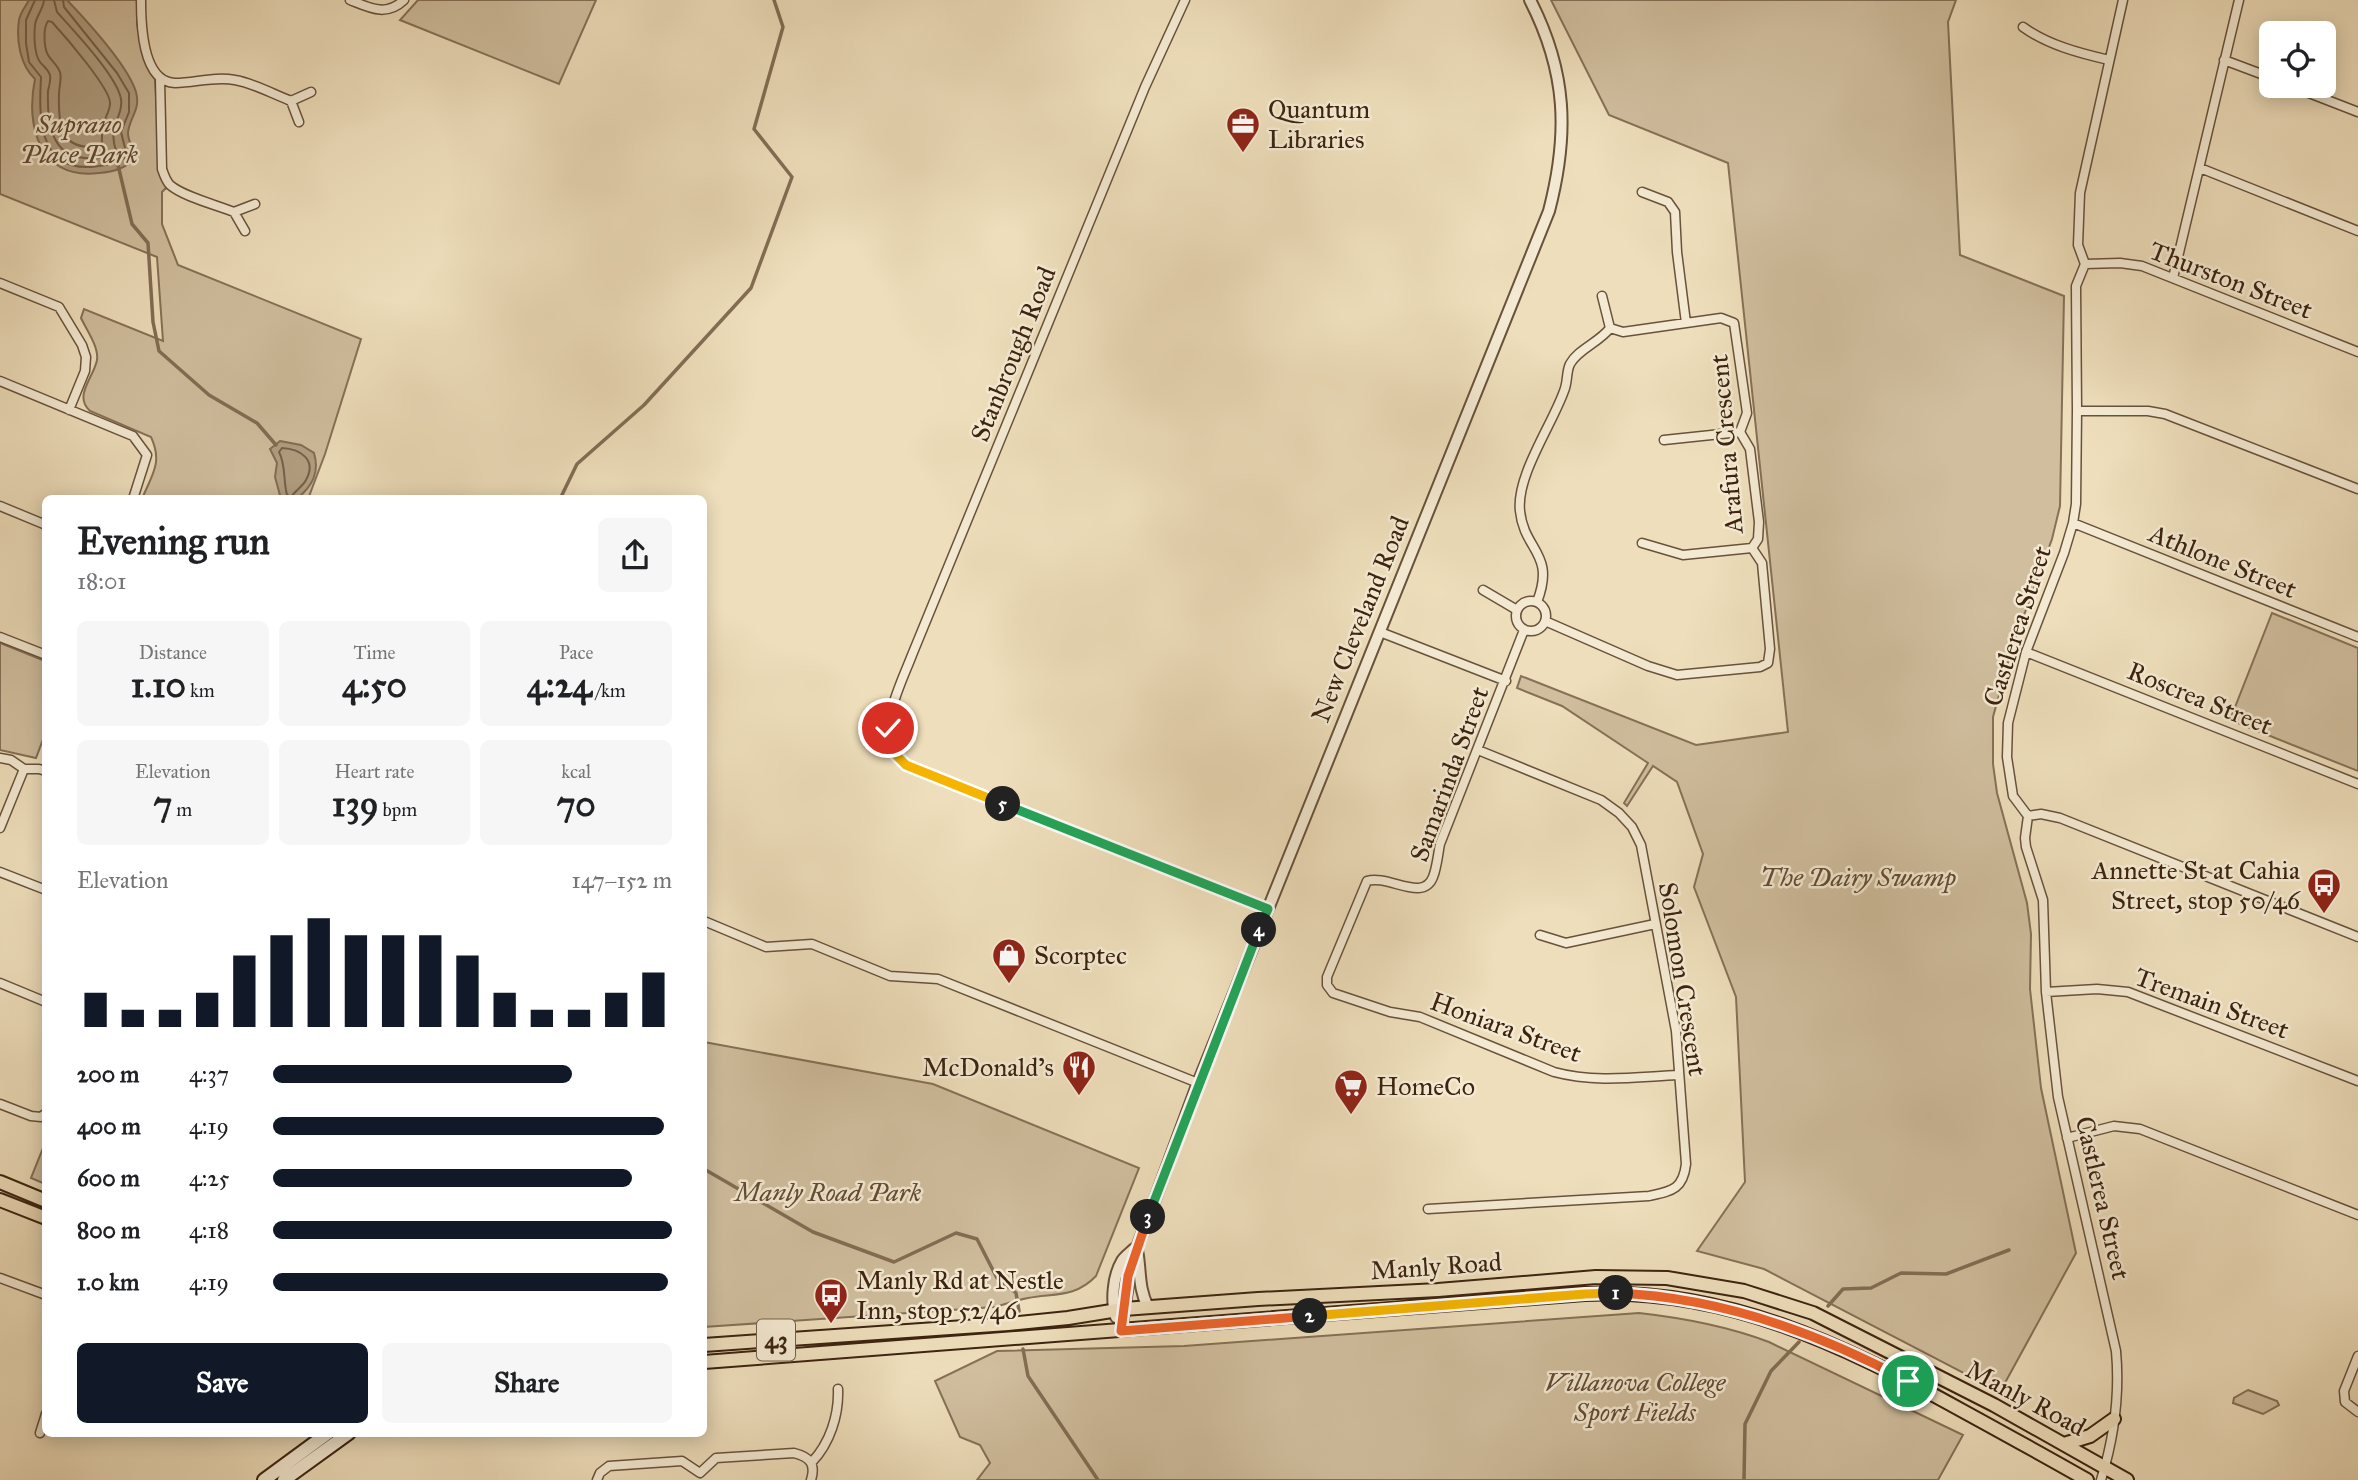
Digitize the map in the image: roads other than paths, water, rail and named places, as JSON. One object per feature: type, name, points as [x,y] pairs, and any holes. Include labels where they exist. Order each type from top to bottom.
[{"type":"main road","points":[[0,1182],[42,1199]]},
{"type":"main road","points":[[0,1200],[42,1216]]},
{"type":"main road","name":"Manly Road","points":[[707,1345],[1007,1324],[1148,1307],[1438,1290],[1596,1277],[1633,1276],[1695,1281],[1767,1297],[1821,1317],[2064,1444],[2103,1474],[2127,1480]]},
{"type":"main road","name":"Manly Road","points":[[707,1362],[1585,1294],[1629,1294],[1686,1300],[1754,1316],[1843,1348],[2087,1480]]},
{"type":"main road","points":[[2064,1444],[2090,1436],[2115,1419]]},
{"type":"main road","points":[[264,1480],[323,1437]]},
{"type":"main road","points":[[284,1480],[343,1437]]},
{"type":"street","points":[[141,0],[141,24],[146,52],[154,72],[160,79],[173,83],[214,78],[237,80],[291,102],[299,122]]},
{"type":"street","points":[[350,0],[387,11],[404,0]]},
{"type":"street","name":"Stanbrough Road","points":[[1185,0],[1144,87],[895,698],[888,728],[892,751],[906,765],[1268,909]]},
{"type":"street","name":"New Cleveland Road","points":[[1121,1331],[1115,1289],[1122,1261],[1136,1247],[1198,1083],[1549,211],[1558,179],[1562,110],[1556,65],[1546,31],[1530,0]]},
{"type":"street","name":"Castlerea Street","points":[[2103,1474],[2118,1391],[2116,1351],[2058,1097],[2046,992],[2043,900],[2026,847],[2028,816],[2013,796],[2007,757],[2008,723],[2026,652],[2064,554],[2076,504],[2076,286],[2085,264],[2078,244],[2080,193],[2123,0]]},
{"type":"street","points":[[2174,278],[2239,0]]},
{"type":"street","points":[[2023,27],[2039,39],[2109,60]]},
{"type":"street","points":[[2224,60],[2259,73]]},
{"type":"street","points":[[160,79],[162,170],[166,179],[179,190],[234,212],[245,231]]},
{"type":"street","points":[[291,102],[311,92]]},
{"type":"street","points":[[2322,98],[2358,112]]},
{"type":"street","points":[[2200,168],[2358,231]]},
{"type":"street","points":[[1610,328],[1623,332],[1686,323],[1676,252],[1675,212],[1668,202],[1642,192]]},
{"type":"street","points":[[234,212],[254,204]]},
{"type":"street","name":"Thurston Street","points":[[2085,264],[2129,264],[2174,278],[2358,352]]},
{"type":"street","points":[[0,283],[59,307],[82,345],[86,357],[85,372],[69,410]]},
{"type":"street","points":[[1602,296],[1610,328]]},
{"type":"street","name":"Arafura Crescent","points":[[1545,621],[1648,666],[1677,675],[1760,667],[1768,663],[1770,649],[1762,563],[1752,548],[1758,539],[1759,522],[1750,449],[1740,432],[1747,413],[1736,330],[1729,319],[1686,323]]},
{"type":"street","points":[[1537,602],[1544,580],[1544,569],[1521,519],[1521,488],[1566,388],[1571,363],[1610,328]]},
{"type":"street","points":[[0,381],[133,436],[147,455],[135,495]]},
{"type":"street","points":[[2077,411],[2148,411],[2165,414],[2358,489]]},
{"type":"street","points":[[1664,440],[1740,432]]},
{"type":"street","points":[[0,506],[42,523]]},
{"type":"street","name":"Athlone Street","points":[[2073,523],[2358,637]]},
{"type":"street","points":[[1642,543],[1683,555],[1752,548]]},
{"type":"street","points":[[1483,590],[1517,610]]},
{"type":"street","points":[[1527,601],[1537,602],[1546,612],[1545,621],[1539,629],[1524,630],[1517,624],[1517,610],[1527,601]]},
{"type":"street","name":"Samarinda Street","points":[[1327,985],[1327,977],[1367,881],[1386,879],[1420,889],[1433,878],[1440,844],[1524,630]]},
{"type":"street","points":[[1380,632],[1506,681]]},
{"type":"street","points":[[0,637],[42,653]]},
{"type":"street","name":"Roscrea Street","points":[[2026,652],[2358,784]]},
{"type":"street","name":"Solomon Crescent","points":[[1428,1209],[1649,1195],[1677,1187],[1684,1177],[1686,1164],[1676,1031],[1641,845],[1632,827],[1601,800],[1478,750]]},
{"type":"street","points":[[0,758],[11,760],[24,769],[42,770]]},
{"type":"street","points":[[0,828],[24,769]]},
{"type":"street","points":[[2028,816],[2041,814],[2060,818],[2358,937]]},
{"type":"street","points":[[0,872],[42,888]]},
{"type":"street","points":[[707,922],[766,947],[812,944],[890,976],[939,979],[1198,1083]]},
{"type":"street","points":[[1540,935],[1566,943],[1655,924]]},
{"type":"street","points":[[0,983],[42,1000]]},
{"type":"street","name":"Honiara Street","points":[[1327,985],[1333,993],[1390,1012],[1420,1017],[1554,1072],[1594,1080],[1678,1074]]},
{"type":"street","name":"Tremain Street","points":[[2046,992],[2096,989],[2128,992],[2358,1081]]},
{"type":"street","points":[[0,1104],[31,1116],[42,1116]]},
{"type":"street","points":[[2067,1138],[2113,1126],[2140,1129],[2358,1214]]},
{"type":"street","name":"New Cleveland Road","points":[[1136,1247],[1140,1265],[1140,1289],[1148,1307]]},
{"type":"street","points":[[0,1278],[42,1294]]},
{"type":"street","points":[[2358,1356],[2344,1391],[2345,1402],[2358,1412]]},
{"type":"street","points":[[812,1462],[822,1450],[839,1408],[838,1389]]},
{"type":"street","points":[[40,1433],[42,1427]]},
{"type":"street","points":[[597,1480],[600,1473],[609,1466],[682,1461],[700,1476],[716,1458],[794,1453],[804,1455],[812,1462],[814,1468],[811,1480]]},
{"type":"water","points":[[29,0],[67,0],[125,69],[137,98],[128,133],[134,159],[127,165],[109,172],[79,173],[63,168],[50,159],[41,147],[32,115],[35,79],[26,67],[19,44],[20,17]]},
{"type":"water","points":[[280,441],[301,445],[314,453],[315,473],[301,495],[280,495],[275,477],[277,463],[270,449]]},
{"type":"waterway","points":[[562,495],[577,464],[644,405],[751,288],[792,177],[754,129],[783,27],[774,0]]},
{"type":"waterway","points":[[118,165],[132,224],[148,243],[153,322],[159,351],[209,395],[257,423],[276,445]]},
{"type":"waterway","points":[[707,1171],[813,1232],[894,1262],[956,1233],[977,1239],[997,1278],[1016,1293],[1019,1311]]},
{"type":"waterway","points":[[1828,1306],[1843,1289],[1871,1288],[1901,1273],[1946,1274],[2009,1250]]},
{"type":"waterway","points":[[1744,1480],[1745,1424],[1771,1371],[1799,1342]]},
{"type":"waterway","points":[[1023,1349],[1028,1376],[1098,1480]]},
{"type":"place","name":"Quantum Libraries","points":[[1243,154]]},
{"type":"place","name":"Annette St at Cahia Street, stop 50/46","points":[[2324,915]]},
{"type":"place","name":"Scorptec","points":[[1009,985]]},
{"type":"place","name":"McDonald's","points":[[1079,1097]]},
{"type":"place","name":"HomeCo","points":[[1351,1116]]},
{"type":"place","name":"Manly Rd at Nestle Inn, stop 52/46","points":[[831,1325]]},
{"type":"park label","name":"Suprano Place Park","points":[[79,139]]},
{"type":"park label","name":"The Dairy Swamp","points":[[1858,877]]},
{"type":"park label","name":"Manly Road Park","points":[[828,1192]]},
{"type":"park label","name":"Villanova College Sport Fields","points":[[1635,1397]]}]
